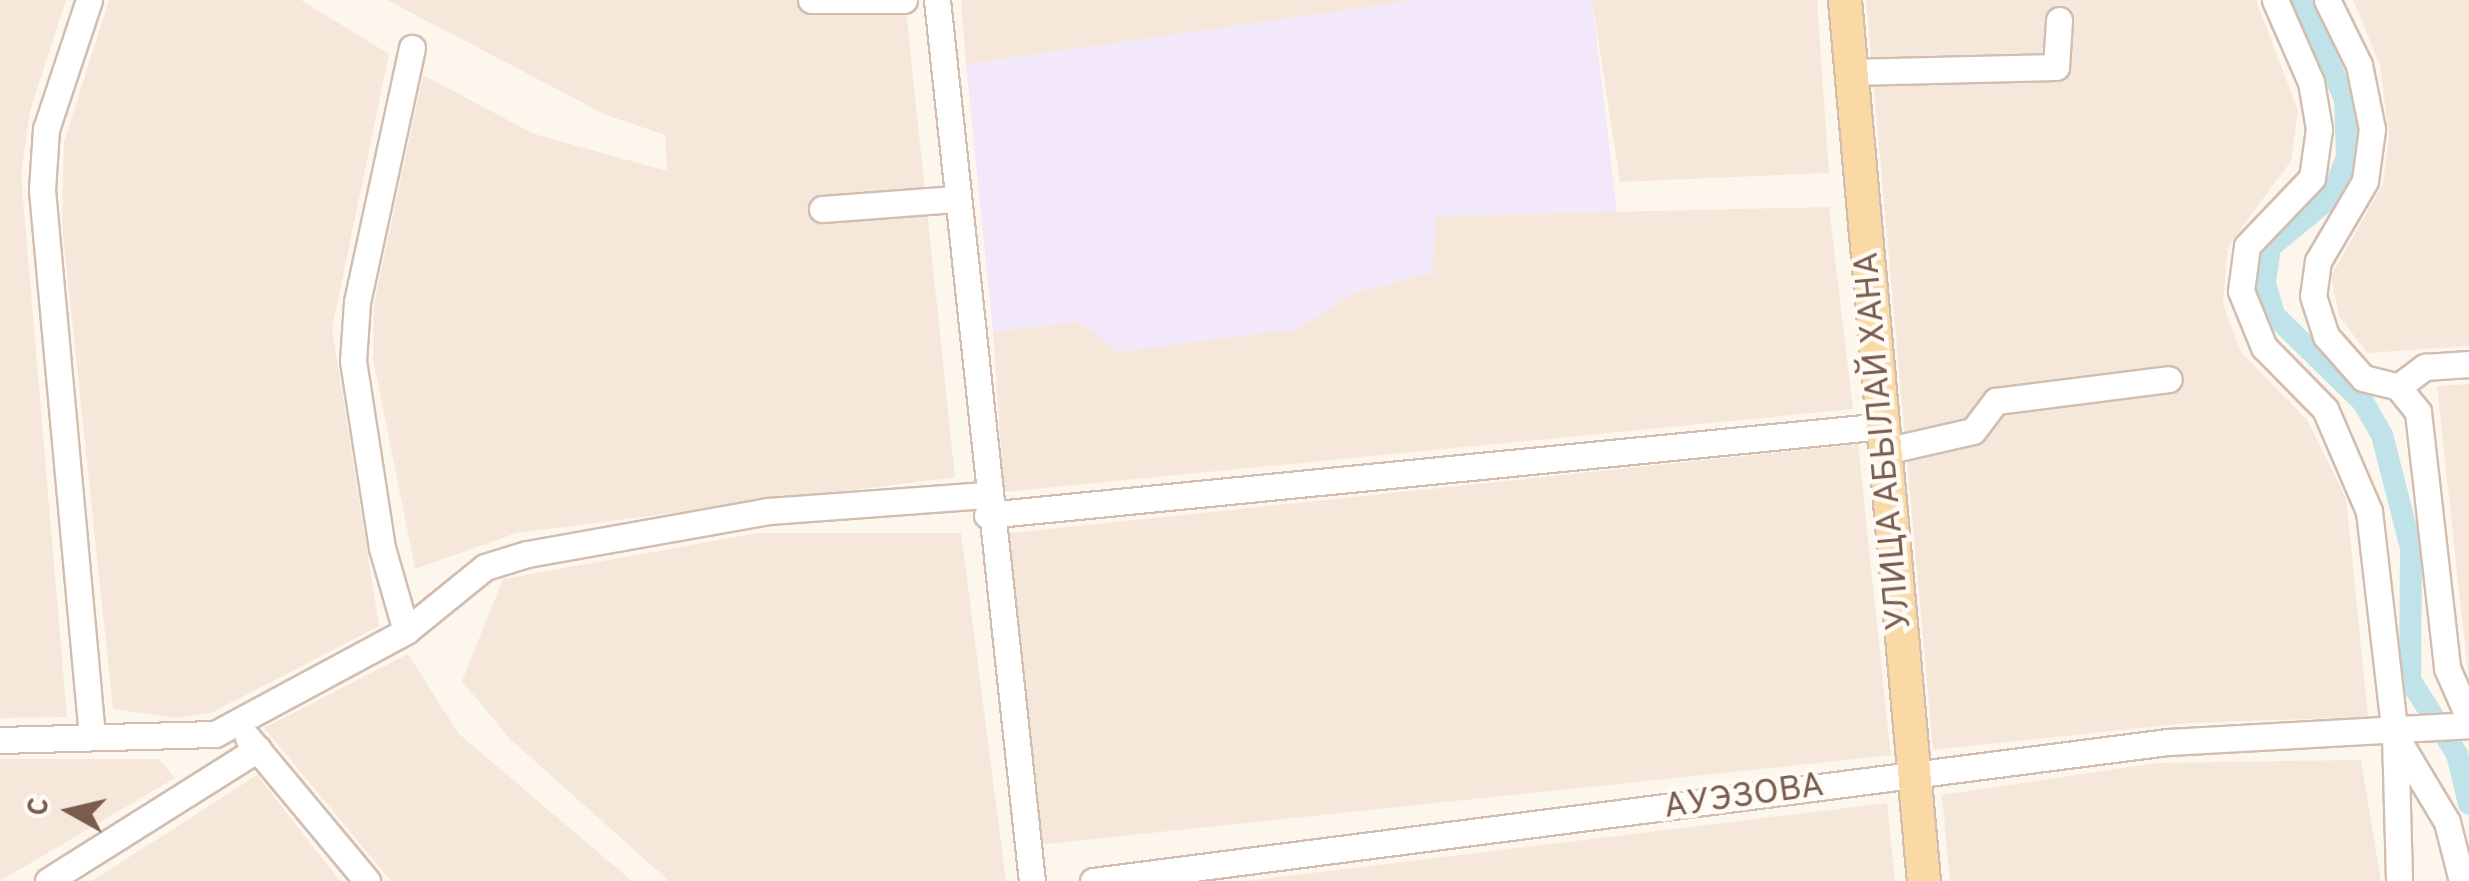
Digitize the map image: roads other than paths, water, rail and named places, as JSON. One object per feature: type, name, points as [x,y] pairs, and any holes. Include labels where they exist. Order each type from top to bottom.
[{"type":"main road","name":"УЛИЦА АБЫЛАЙ ХАНА","points":[[1844,0],[1924,881]]},
{"type":"street","points":[[90,0],[46,128],[42,190],[92,736]]},
{"type":"street","points":[[811,0],[904,0]]},
{"type":"street","points":[[936,0],[986,505],[1032,881]]},
{"type":"street","points":[[2275,0],[2311,82],[2319,129],[2312,178],[2248,246],[2241,291],[2264,347],[2326,408],[2352,456],[2368,510],[2396,734],[2400,881]]},
{"type":"street","points":[[2327,0],[2360,65],[2372,129],[2364,181],[2318,261],[2312,296],[2326,336],[2363,378],[2398,387],[2418,412],[2447,668],[2469,721]]},
{"type":"street","points":[[1851,72],[2056,66],[2058,20]]},
{"type":"street","points":[[406,631],[382,548],[353,362],[357,302],[412,48]]},
{"type":"street","points":[[822,208],[956,198]]},
{"type":"street","points":[[2398,387],[2425,367],[2469,364]]},
{"type":"street","points":[[0,740],[92,736],[180,741],[235,723],[406,631],[438,597],[527,554],[768,511],[986,505],[1973,431],[1996,400],[2169,379]]},
{"type":"street","name":"АУЭЗОВА","points":[[1093,881],[2168,742],[2396,734],[2469,721]]},
{"type":"street","points":[[235,723],[366,881]]},
{"type":"street","points":[[2396,734],[2448,822],[2462,881]]},
{"type":"street","points":[[48,881],[258,749]]},
{"type":"waterway","points":[[2301,0],[2345,99],[2347,157],[2332,196],[2270,247],[2265,283],[2274,315],[2363,402],[2382,435],[2411,548],[2410,680],[2457,754],[2469,804]]}]
